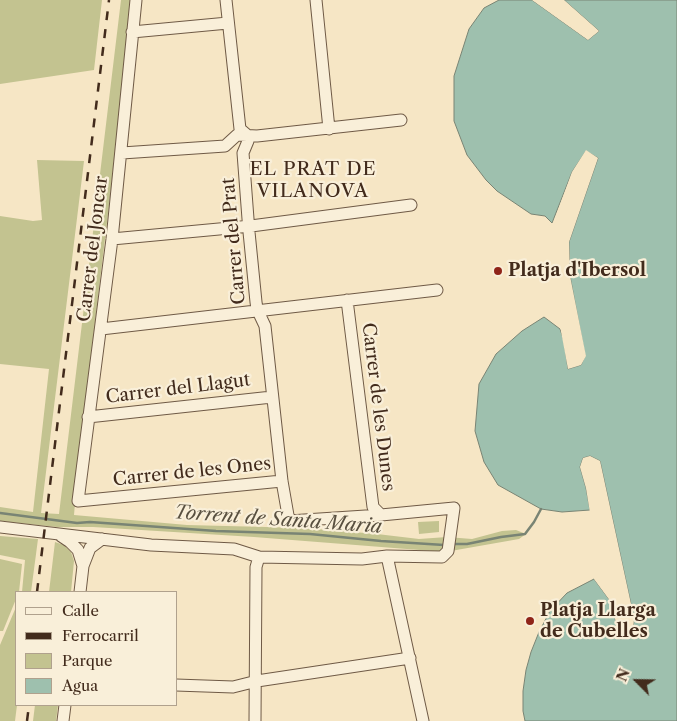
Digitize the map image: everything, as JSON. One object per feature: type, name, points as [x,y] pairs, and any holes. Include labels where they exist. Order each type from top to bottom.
[{"type":"street","name":"Carrer del Joncar","points":[[78,501],[122,153],[136,0]]},
{"type":"street","points":[[226,0],[240,129],[247,135]]},
{"type":"street","points":[[316,0],[329,129]]},
{"type":"street","points":[[132,32],[228,23]]},
{"type":"street","points":[[122,153],[224,146],[237,136],[257,136],[329,129],[401,120]]},
{"type":"street","name":"Carrer del Prat","points":[[247,135],[248,141],[243,153],[257,309],[265,326],[282,481]]},
{"type":"street","points":[[112,238],[250,226],[411,205]]},
{"type":"street","points":[[101,329],[257,309],[437,290]]},
{"type":"street","name":"Carrer de les Dunes","points":[[348,300],[373,506],[381,515]]},
{"type":"street","name":"Carrer del Llagut","points":[[88,418],[272,396]]},
{"type":"street","name":"Carrer de les Ones","points":[[78,501],[282,481],[289,522],[454,508],[451,535],[445,553],[387,556]]},
{"type":"street","points":[[365,516],[373,506]]},
{"type":"street","points":[[0,528],[152,545],[234,549],[259,557],[362,559],[387,556],[423,721]]},
{"type":"street","points":[[57,534],[70,542],[78,550],[83,566]]},
{"type":"street","points":[[80,591],[83,566],[90,548],[102,539]]},
{"type":"street","points":[[255,721],[256,567],[259,557]]},
{"type":"street","points":[[178,685],[234,687],[256,681],[410,658]]},
{"type":"street","points":[[63,721],[65,706]]},
{"type":"green space","points":[[0,0],[102,0],[94,70],[0,84]]},
{"type":"green space","points":[[121,0],[131,0],[79,456],[74,515],[187,525],[305,528],[419,539],[447,537],[472,539],[502,531],[516,530],[526,534],[519,539],[445,552],[254,537],[93,527],[57,527],[0,521],[0,507],[33,512],[49,369],[0,364],[0,216],[33,221],[42,220],[37,160],[84,161],[41,513],[59,514]]},
{"type":"green space","points":[[439,521],[439,532],[419,534],[418,522]]},
{"type":"green space","points":[[0,536],[38,539],[31,591],[22,591],[25,560],[0,555]]},
{"type":"green space","points":[[55,542],[64,545],[71,552],[74,561],[71,591],[49,591]]},
{"type":"green space","points":[[0,559],[22,564],[19,591],[15,591],[15,601],[3,631],[0,631]]},
{"type":"green space","points":[[15,609],[15,706],[17,706],[15,721],[0,721],[0,645]]},
{"type":"green space","points":[[35,706],[58,706],[56,721],[33,721]]},
{"type":"water","points":[[499,0],[532,0],[588,40],[599,31],[564,0],[677,0],[677,721],[525,721],[523,691],[531,652],[550,611],[567,593],[594,579],[611,602],[620,639],[629,638],[633,630],[634,618],[600,461],[590,456],[583,458],[580,467],[590,510],[562,512],[541,509],[498,485],[484,462],[475,431],[479,384],[496,354],[522,331],[544,317],[560,329],[564,341],[568,369],[581,365],[585,356],[570,276],[569,242],[598,158],[586,151],[572,172],[552,223],[545,216],[531,214],[497,191],[467,155],[454,121],[454,76],[469,29],[484,8]]},
{"type":"pier","points":[[532,0],[535,0],[588,37],[595,31],[561,0],[564,0],[599,31],[588,40]]},
{"type":"pier","points":[[586,150],[598,158],[569,242],[570,276],[586,356],[581,365],[568,369],[560,326],[566,340],[570,366],[579,363],[583,355],[568,276],[567,242],[595,159],[587,154],[574,173],[554,225],[554,221],[572,172]]},
{"type":"pier","points":[[590,456],[600,461],[634,618],[633,630],[629,638],[620,639],[611,602],[594,579],[596,578],[613,601],[622,636],[627,636],[631,630],[632,618],[598,463],[590,459],[585,460],[583,467],[589,487],[592,510],[590,513],[580,467],[583,458]]},
{"type":"waterway","name":"Torrent de Santa Maria","points":[[452,544],[467,544],[525,534],[541,509]]},
{"type":"waterway","name":"Torrent de Santa Maria","points":[[0,513],[77,523],[90,522],[216,531],[310,534],[444,545]]},
{"type":"railway","points":[[37,591],[109,0]]},
{"type":"railway","points":[[27,721],[29,706]]},
{"type":"place","name":"Platja d'Ibersol","points":[[498,271]]},
{"type":"place","name":"Platja Llarga de Cubelles","points":[[530,621]]},
{"type":"district","name":"EL PRAT DE VILANOVA","points":[[313,181]]}]
